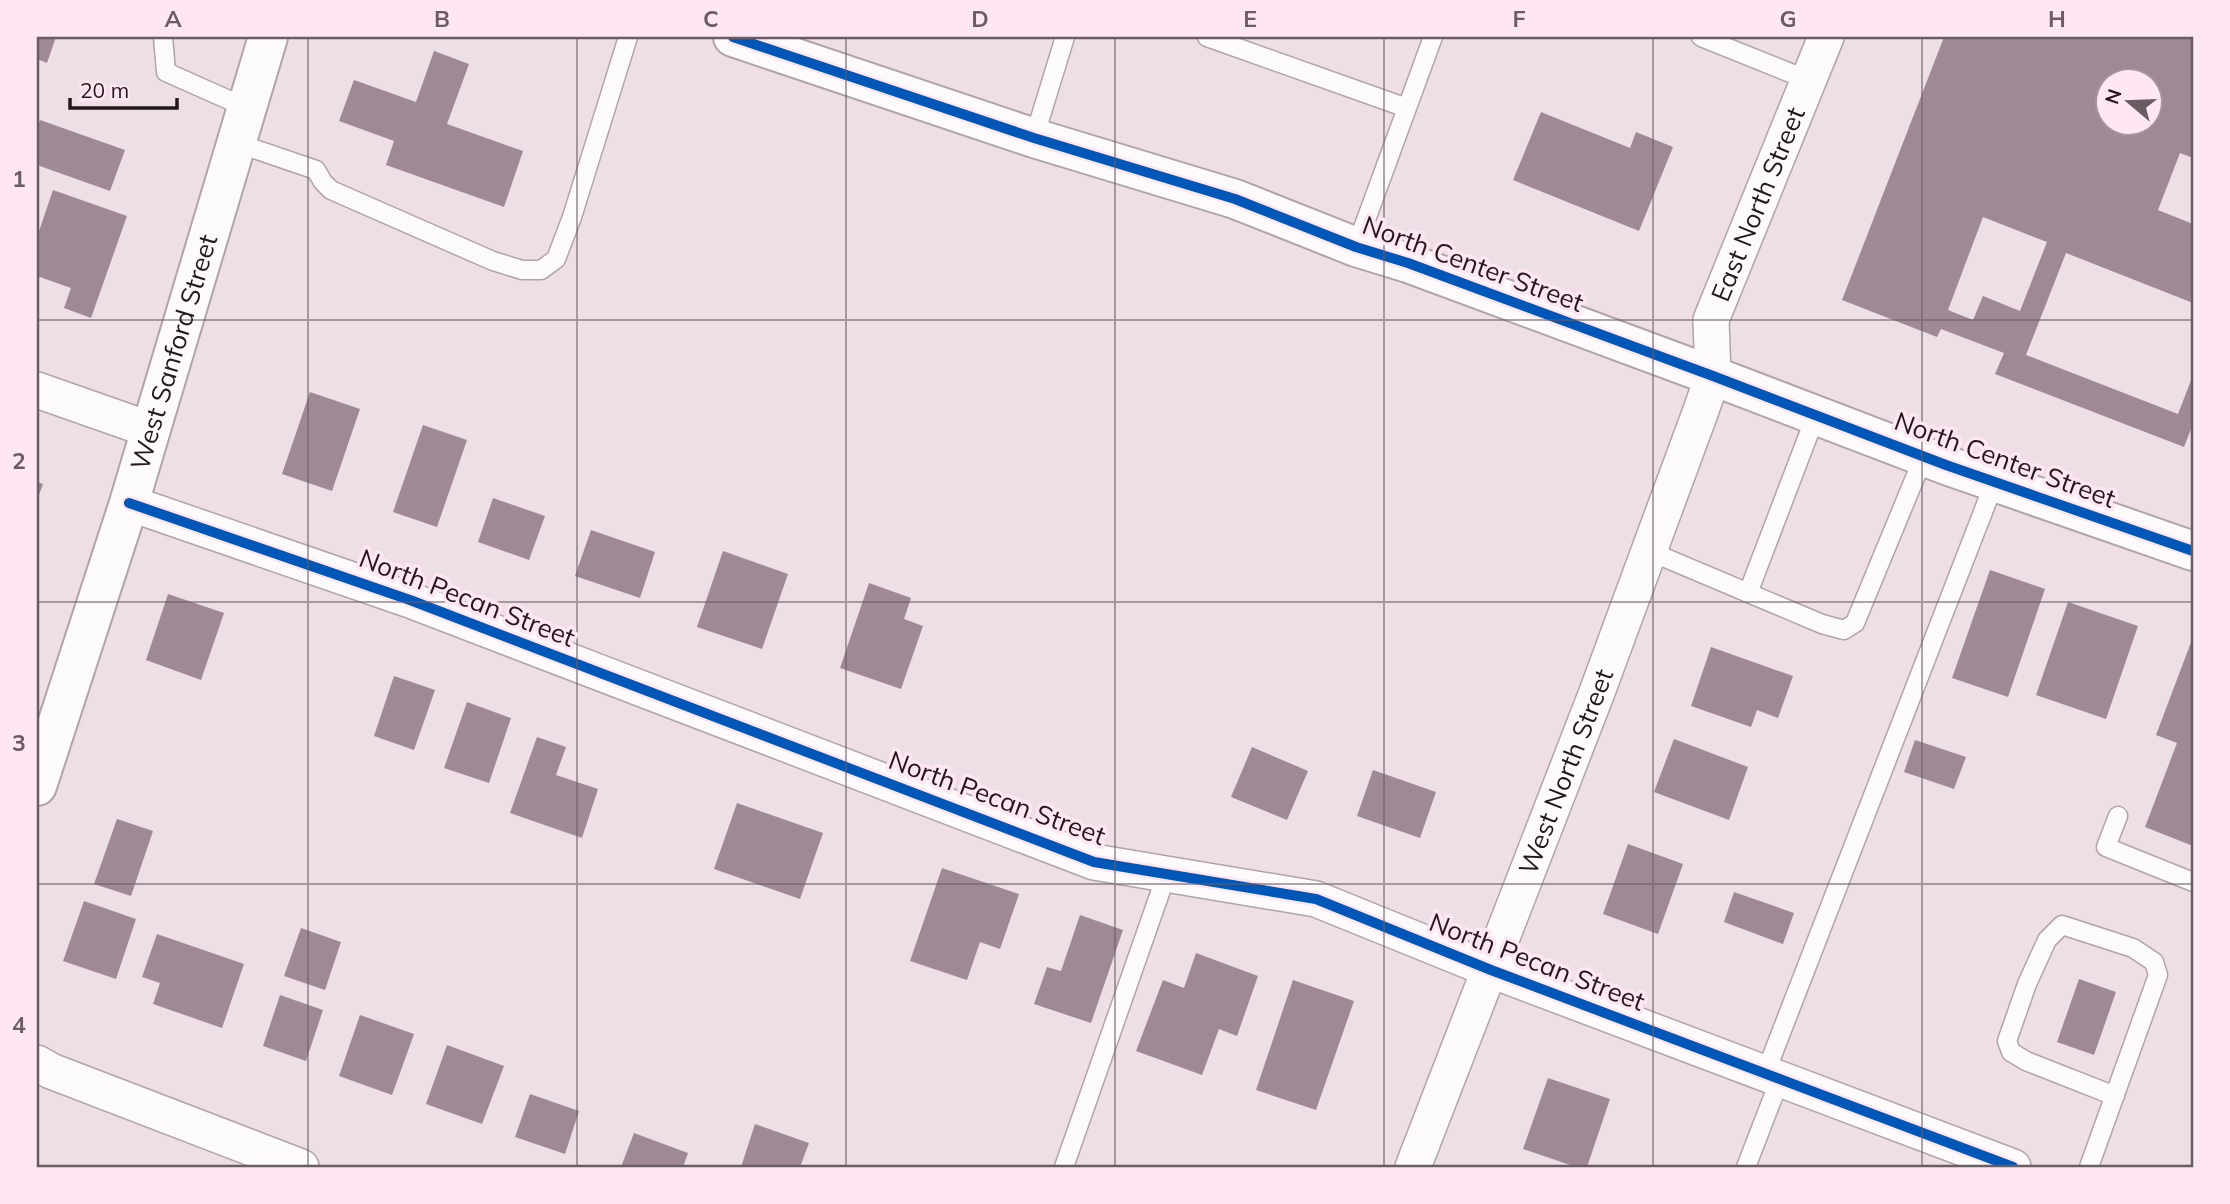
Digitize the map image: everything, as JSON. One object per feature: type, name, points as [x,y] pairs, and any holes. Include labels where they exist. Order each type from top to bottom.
[{"type":"main road","name":"West Sanford Street","points":[[37,786],[129,503],[268,37]]},
{"type":"main road","name":"North Center Street","points":[[733,37],[1034,138],[1235,199],[1356,247],[1408,263],[1924,456],[2193,551]]},
{"type":"street","name":"East North Street","points":[[1713,376],[1711,320],[1826,37]]},
{"type":"street","points":[[1832,37],[1845,37]]},
{"type":"street","name":"West North Street","points":[[1413,1167],[1491,970],[1713,376]]},
{"type":"street","points":[[37,390],[150,430]]},
{"type":"street","name":"North Pecan Street","points":[[129,503],[410,600],[1094,862],[1316,899],[1491,970],[2007,1166]]},
{"type":"street","points":[[37,1063],[51,1071],[302,1167]]},
{"type":"lane","points":[[163,37],[166,72],[242,125],[316,170],[331,190],[492,261],[522,270],[541,270],[556,259],[572,218],[628,37]]},
{"type":"lane","points":[[1034,138],[1065,37]]},
{"type":"lane","points":[[1208,37],[1407,108]]},
{"type":"lane","points":[[1356,247],[1433,37]]},
{"type":"lane","points":[[1708,38],[1808,80]]},
{"type":"lane","points":[[1748,593],[1816,415]]},
{"type":"lane","points":[[1649,551],[1822,624],[1844,630],[1855,623],[1924,456]]},
{"type":"lane","points":[[1746,1167],[1772,1076],[1995,481]]},
{"type":"lane","points":[[2118,816],[2106,847],[2193,882]]},
{"type":"lane","points":[[1064,1167],[1167,873]]},
{"type":"lane","points":[[2089,1167],[2115,1096],[2158,975],[2154,962],[2133,948],[2063,925],[2047,940],[2027,984],[2007,1041],[2011,1052],[2026,1061],[2115,1096]]},
{"type":"building","points":[[37,37],[56,37],[47,63],[37,59]]},
{"type":"building","points":[[1944,37],[2193,37],[2193,158],[2180,153],[2158,210],[2193,224],[2193,303],[2066,253],[2026,355],[2178,414],[2193,375],[2193,424],[2184,447],[1995,374],[2004,353],[1941,329],[1937,337],[1842,300]],"holes":[[[1983,217],[2047,242],[2020,311],[1983,296],[1973,320],[1948,310]]]},
{"type":"building","points":[[434,51],[469,64],[447,124],[523,151],[504,207],[386,165],[394,141],[339,121],[354,80],[416,102]]},
{"type":"building","points":[[1541,112],[1630,148],[1636,132],[1673,147],[1639,231],[1513,180]]},
{"type":"building","points":[[40,120],[125,150],[110,191],[37,165],[37,129]]},
{"type":"building","points":[[53,190],[127,216],[91,318],[64,308],[71,288],[37,276],[37,237]]},
{"type":"building","points":[[310,392],[360,409],[332,491],[282,474]]},
{"type":"building","points":[[423,425],[467,440],[437,527],[393,512]]},
{"type":"building","points":[[37,482],[43,484],[37,500]]},
{"type":"building","points":[[493,498],[545,516],[529,560],[478,542]]},
{"type":"building","points":[[591,530],[655,552],[640,598],[575,576]]},
{"type":"building","points":[[723,551],[788,574],[762,649],[697,627]]},
{"type":"building","points":[[1990,570],[2045,589],[2008,697],[1952,678]]},
{"type":"building","points":[[869,583],[911,598],[904,619],[923,626],[901,689],[840,668]]},
{"type":"building","points":[[168,594],[224,613],[201,680],[146,660]]},
{"type":"building","points":[[2068,602],[2138,626],[2106,719],[2036,695]]},
{"type":"building","points":[[2193,637],[2193,846],[2145,827],[2177,743],[2156,735]]},
{"type":"building","points":[[1711,647],[1793,676],[1778,718],[1757,710],[1751,727],[1691,706]]},
{"type":"building","points":[[394,676],[435,690],[414,750],[374,736]]},
{"type":"building","points":[[467,702],[511,718],[489,783],[444,768]]},
{"type":"building","points":[[537,737],[566,747],[556,775],[598,789],[582,838],[510,813]]},
{"type":"building","points":[[1674,739],[1748,767],[1729,820],[1654,792]]},
{"type":"building","points":[[1915,740],[1966,757],[1954,789],[1904,772]]},
{"type":"building","points":[[1252,747],[1308,771],[1287,820],[1231,797]]},
{"type":"building","points":[[1373,770],[1436,792],[1420,838],[1357,816]]},
{"type":"building","points":[[737,803],[823,833],[800,899],[714,869]]},
{"type":"building","points":[[117,819],[153,831],[131,896],[94,884]]},
{"type":"building","points":[[1628,844],[1683,864],[1658,934],[1603,914]]},
{"type":"building","points":[[942,868],[1019,894],[1000,949],[980,942],[967,980],[910,961]]},
{"type":"building","points":[[1734,892],[1794,913],[1783,944],[1724,922]]},
{"type":"building","points":[[84,901],[136,919],[116,979],[63,961]]},
{"type":"building","points":[[1080,915],[1123,930],[1091,1023],[1034,1004],[1047,967],[1061,971]]},
{"type":"building","points":[[301,928],[341,942],[325,990],[284,976]]},
{"type":"building","points":[[157,934],[244,964],[222,1028],[153,1004],[160,983],[142,977]]},
{"type":"building","points":[[1196,953],[1258,976],[1237,1036],[1219,1029],[1202,1075],[1136,1051],[1163,980],[1184,988]]},
{"type":"building","points":[[2079,979],[2116,992],[2094,1055],[2057,1042]]},
{"type":"building","points":[[1293,980],[1354,1001],[1316,1110],[1256,1090]]},
{"type":"building","points":[[280,995],[323,1010],[306,1061],[263,1046]]},
{"type":"building","points":[[360,1015],[414,1034],[392,1095],[339,1076]]},
{"type":"building","points":[[447,1045],[504,1066],[482,1124],[426,1104]]},
{"type":"building","points":[[1548,1078],[1610,1099],[1587,1167],[1576,1167],[1523,1149]]},
{"type":"building","points":[[530,1094],[579,1111],[565,1154],[515,1137]]},
{"type":"building","points":[[755,1124],[809,1143],[800,1167],[741,1167]]},
{"type":"building","points":[[634,1133],[688,1153],[683,1167],[621,1167]]},
{"type":"cycle path","points":[[733,37],[1034,138],[1235,199],[1356,247],[1408,263],[1946,465],[2193,551]]},
{"type":"cycle path","points":[[129,503],[410,600],[1094,862],[1316,899],[1491,970],[2013,1167]]}]
